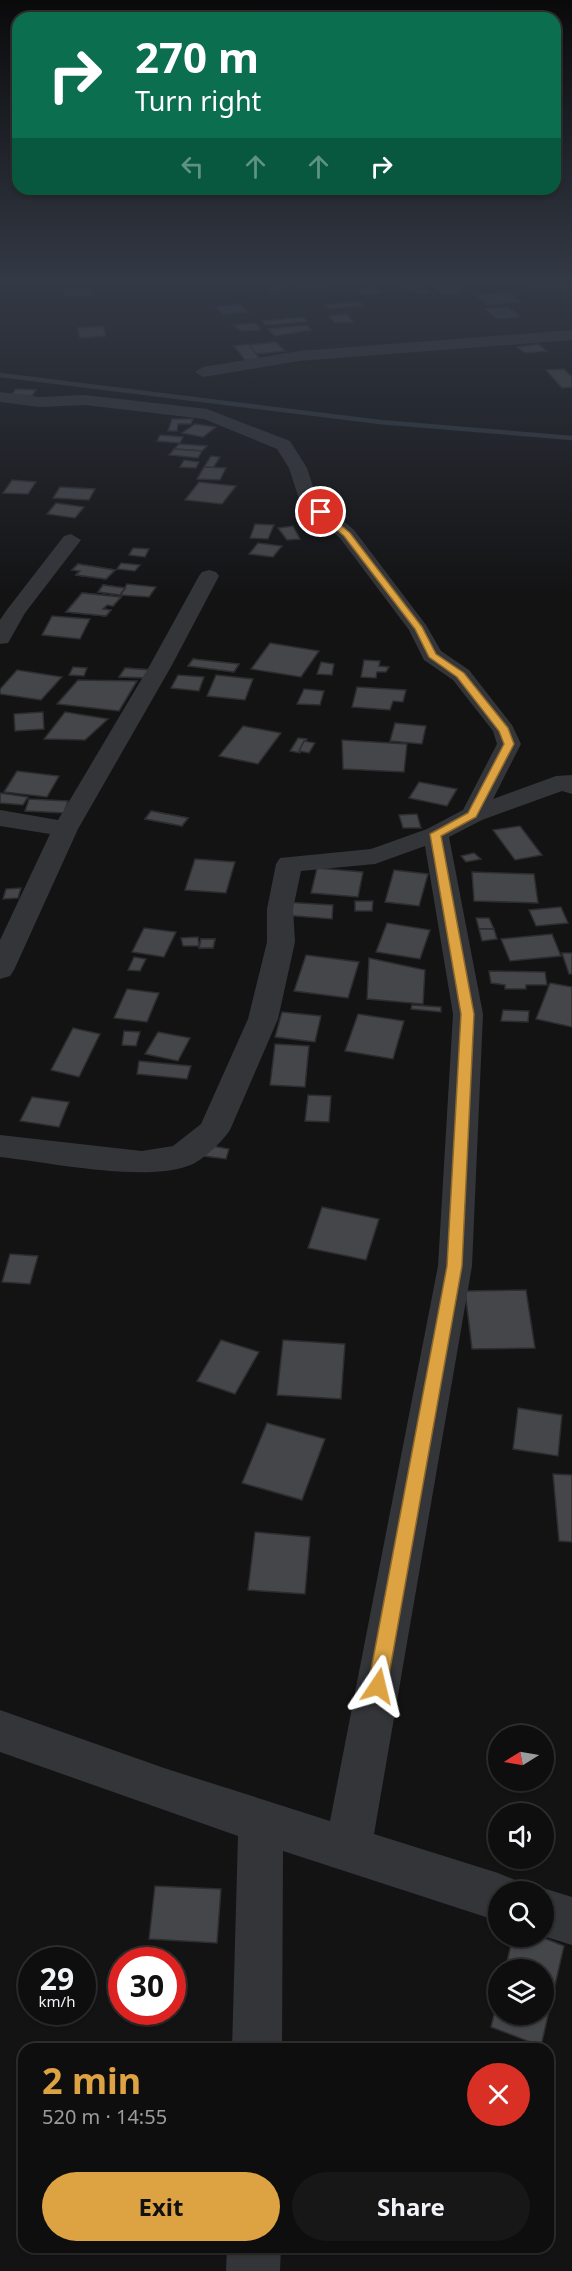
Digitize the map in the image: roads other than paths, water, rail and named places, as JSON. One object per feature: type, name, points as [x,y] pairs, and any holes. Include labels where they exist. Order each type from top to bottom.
[{"type":"street","points":[[0,397],[40,402],[85,400],[207,414],[284,445],[298,468],[308,501],[347,534],[419,629],[432,656],[461,675],[504,730],[509,744],[472,815]]},
{"type":"street","points":[[0,638],[16,610],[71,540]]},
{"type":"street","points":[[0,970],[65,829],[161,665],[209,576]]},
{"type":"street","points":[[0,1146],[142,1162],[182,1156],[214,1131],[263,1019],[281,942],[280,909],[289,864],[375,856],[435,834],[472,815],[565,781],[572,787]]},
{"type":"street","points":[[0,818],[65,829]]},
{"type":"street","points":[[348,1849],[455,1266],[468,1014],[435,834]]},
{"type":"street","points":[[0,1731],[164,1790],[488,1894]]},
{"type":"street","points":[[257,2043],[261,1820]]},
{"type":"street","points":[[554,1915],[572,1921]]},
{"type":"street","points":[[253,2271],[254,2253]]},
{"type":"waterway","points":[[81,385],[380,422],[572,438]]}]
